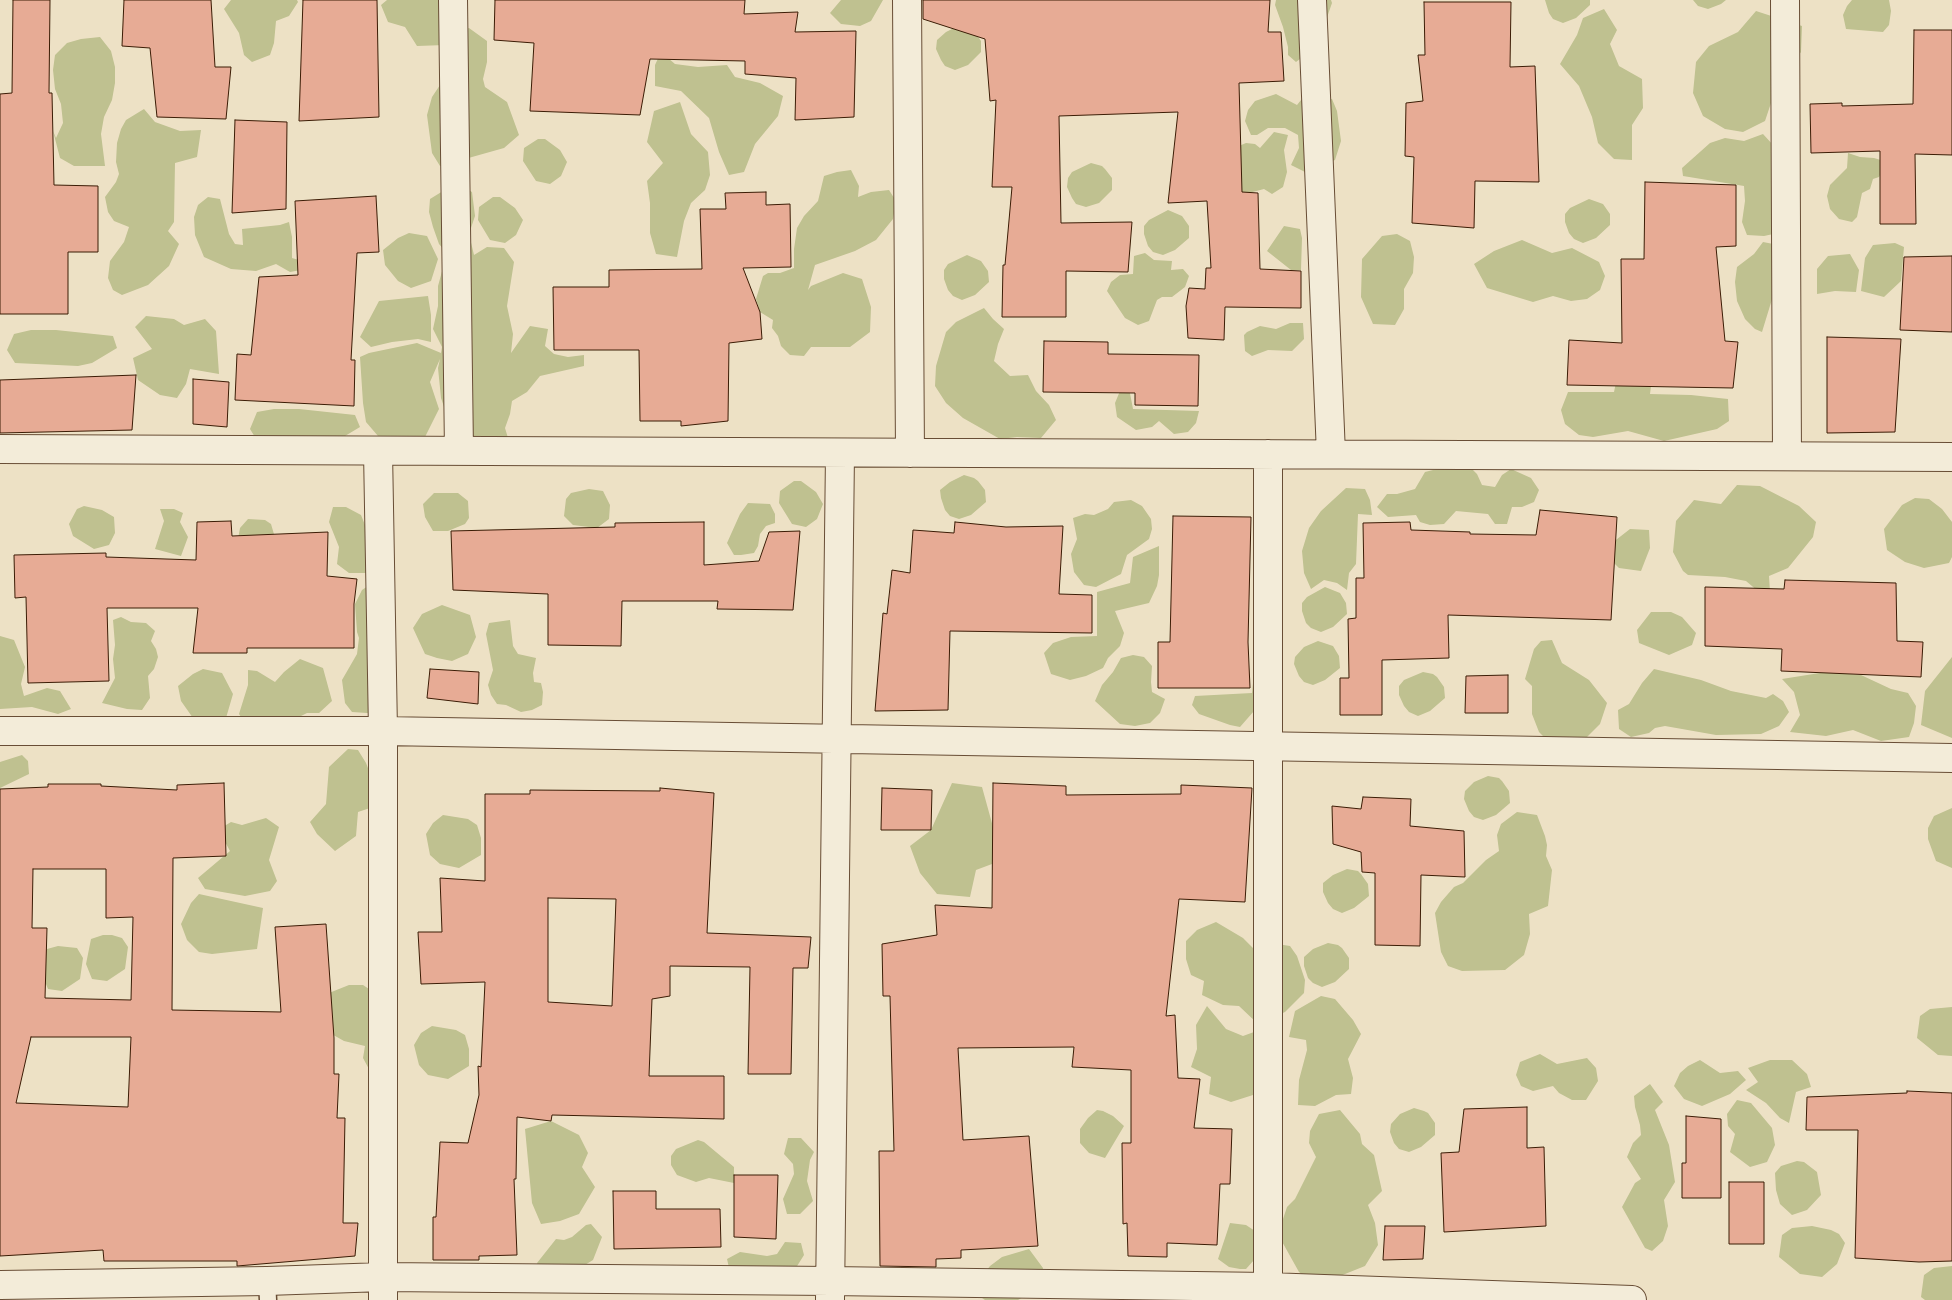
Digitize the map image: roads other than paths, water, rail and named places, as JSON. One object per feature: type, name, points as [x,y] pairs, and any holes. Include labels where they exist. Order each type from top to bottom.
[{"type":"street","points":[[453,0],[459,451]]},
{"type":"street","points":[[907,0],[910,453]]},
{"type":"street","points":[[1312,0],[1331,454]]},
{"type":"street","points":[[1785,0],[1787,456]]},
{"type":"street","points":[[0,449],[1952,457]]},
{"type":"street","points":[[378,451],[383,732],[383,1289]]},
{"type":"street","points":[[830,1291],[840,452]]},
{"type":"street","points":[[1268,454],[1268,1294]]},
{"type":"street","points":[[0,731],[383,732],[1952,758]]},
{"type":"street","points":[[0,1285],[267,1291],[383,1289],[830,1291],[1268,1294],[1632,1300]]}]
